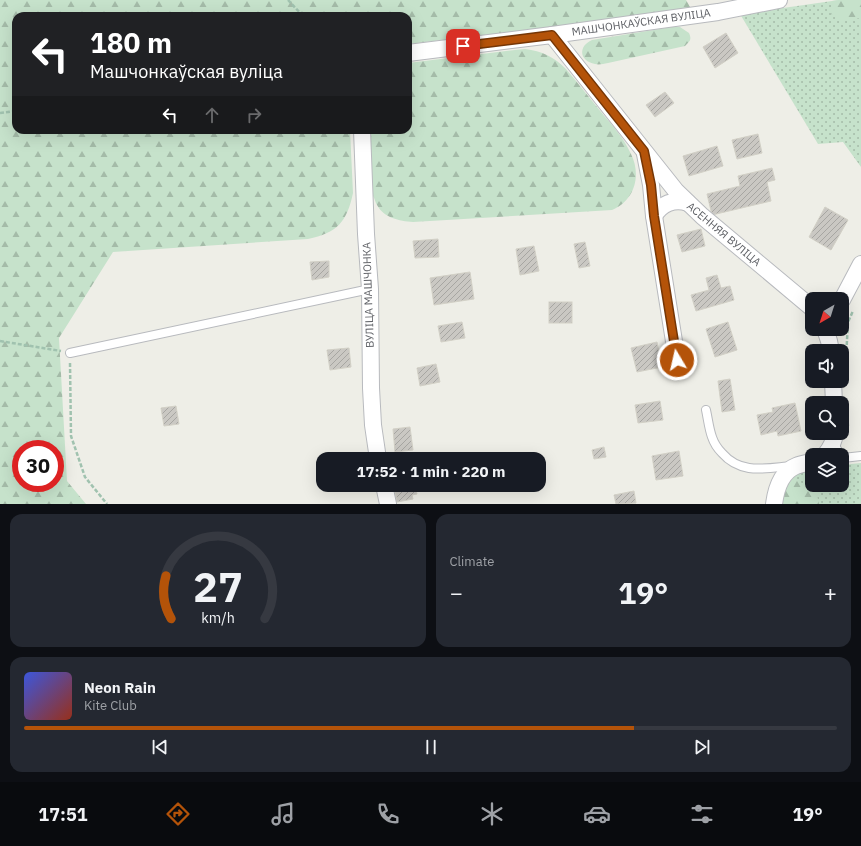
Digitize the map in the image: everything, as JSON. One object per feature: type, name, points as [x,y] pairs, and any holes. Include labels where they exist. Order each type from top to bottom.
[{"type":"street","name":"МАШЧОНКАЎСКАЯ ВУЛІЦА","points":[[412,52],[718,12],[778,0]]},
{"type":"street","name":"АСЕННЯЯ ВУЛІЦА","points":[[552,35],[665,179],[688,203],[805,302]]},
{"type":"street","name":"ВУЛІЦА МАШЧОНКА","points":[[362,134],[366,234],[370,288],[371,388],[373,425],[377,452]]},
{"type":"street","name":"АСЕННЯЯ ВУЛІЦА","points":[[644,151],[651,185],[654,216],[677,360]]},
{"type":"street","points":[[654,216],[657,210],[667,203],[679,201],[688,203]]},
{"type":"street","points":[[849,302],[861,264]]},
{"type":"street","points":[[774,504],[777,488],[787,472],[804,464]]},
{"type":"street","points":[[385,492],[388,504]]},
{"type":"lane","points":[[70,353],[370,288]]},
{"type":"lane","points":[[706,410],[712,438],[718,450],[735,465],[755,469],[804,464]]},
{"type":"lane","points":[[849,457],[861,456]]},
{"type":"path","points":[[288,0],[299,12]]},
{"type":"path","points":[[0,113],[12,112]]},
{"type":"path","points":[[0,341],[70,353],[71,436],[85,477],[107,504]]},
{"type":"green space","points":[[0,0],[686,0],[690,7],[682,12],[412,44],[412,12],[12,12],[12,134],[350,134],[353,193],[351,203],[348,212],[339,225],[326,233],[308,239],[113,252],[59,338],[67,481],[86,504],[0,504]]},
{"type":"green space","points":[[839,0],[861,0],[861,167],[843,142],[818,144],[740,14]]},
{"type":"green space","points":[[861,0],[861,18],[843,20],[831,14],[832,1]]},
{"type":"green space","points":[[680,27],[689,33],[690,40],[685,46],[601,64],[590,62],[583,57],[582,53],[584,46],[592,40]]},
{"type":"green space","points":[[525,49],[537,51],[552,58],[566,69],[621,137],[628,148],[636,171],[636,179],[631,194],[626,201],[612,210],[413,222],[397,220],[388,216],[377,205],[373,196],[369,134],[412,134],[412,63]]},
{"type":"green space","points":[[861,463],[861,504],[782,504],[784,484],[791,477],[805,472],[805,492],[849,492],[849,464]]},
{"type":"green space","points":[[796,480],[805,484],[805,492],[816,492],[819,504],[782,504],[782,495],[786,484]]},
{"type":"building","points":[[726,33],[738,53],[715,68],[703,47]]},
{"type":"building","points":[[665,92],[674,103],[655,117],[646,105]]},
{"type":"building","points":[[758,134],[762,153],[737,159],[732,140]]},
{"type":"building","points":[[717,146],[723,166],[689,176],[683,156]]},
{"type":"building","points":[[772,168],[775,180],[767,182],[771,201],[712,215],[707,194],[740,186],[738,176]]},
{"type":"building","points":[[825,207],[848,220],[831,250],[809,237]]},
{"type":"building","points":[[701,229],[705,246],[682,252],[677,235]]},
{"type":"building","points":[[438,239],[439,257],[415,258],[413,241]]},
{"type":"building","points":[[585,242],[590,266],[579,268],[574,244]]},
{"type":"building","points":[[534,246],[539,271],[520,275],[516,249]]},
{"type":"building","points":[[329,261],[329,277],[312,280],[310,262]]},
{"type":"building","points":[[470,272],[474,299],[434,305],[430,278]]},
{"type":"building","points":[[717,275],[721,288],[730,286],[734,300],[696,311],[691,295],[709,290],[706,278]]},
{"type":"building","points":[[549,302],[572,302],[572,323],[549,323]]},
{"type":"building","points":[[462,322],[465,338],[441,342],[438,326]]},
{"type":"building","points":[[728,322],[737,350],[715,357],[706,329]]},
{"type":"building","points":[[657,342],[662,367],[637,372],[631,348]]},
{"type":"building","points":[[349,348],[351,367],[330,370],[327,350]]},
{"type":"building","points":[[436,364],[440,382],[420,386],[417,368]]},
{"type":"building","points":[[730,379],[735,410],[722,412],[718,381]]},
{"type":"building","points":[[660,401],[663,420],[638,423],[635,405]]},
{"type":"building","points":[[795,403],[801,431],[778,436],[777,431],[761,435],[757,415],[773,412],[772,408]]},
{"type":"building","points":[[176,406],[179,424],[164,426],[161,408]]},
{"type":"building","points":[[410,427],[413,450],[395,452],[393,429]]},
{"type":"building","points":[[604,447],[606,457],[594,459],[592,450]]},
{"type":"building","points":[[679,451],[683,476],[656,480],[652,456]]},
{"type":"building","points":[[634,491],[636,503],[616,504],[614,495]]},
{"type":"building","points":[[395,492],[416,492],[417,494],[412,495],[413,499],[397,502]]},
{"type":"route","points":[[463,46],[552,35],[644,151],[651,185],[654,216],[677,360]]}]
